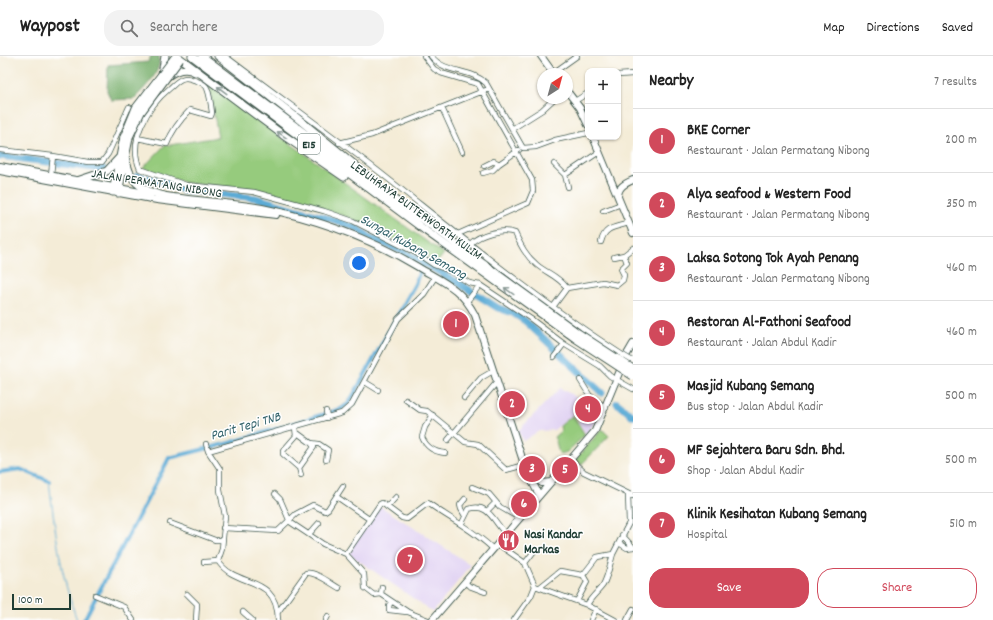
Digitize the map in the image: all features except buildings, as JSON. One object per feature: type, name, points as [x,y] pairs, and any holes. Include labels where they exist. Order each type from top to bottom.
[{"type":"highway","points":[[164,76],[165,56]]},
{"type":"highway","name":"LEBUHRAYA BUTTERWORTH KULIM","points":[[192,56],[428,228],[586,346],[633,376]]},
{"type":"highway","name":"LEBUHRAYA BUTTERWORTH KULIM","points":[[202,56],[388,199]]},
{"type":"highway","points":[[218,56],[362,170],[388,199]]},
{"type":"highway","points":[[116,190],[126,137],[136,108],[179,57],[282,135],[352,182],[388,199]]},
{"type":"highway","points":[[164,76],[173,72],[191,70],[208,79]]},
{"type":"highway","points":[[77,180],[107,171],[123,156]]},
{"type":"highway","points":[[123,156],[127,170],[133,180],[152,193],[164,196]]},
{"type":"highway","name":"LEBUHRAYA BUTTERWORTH KULIM","points":[[428,228],[578,333],[633,369]]},
{"type":"main road","points":[[541,56],[550,68]]},
{"type":"main road","points":[[573,98],[585,119]]},
{"type":"main road","points":[[594,140],[633,233]]},
{"type":"main road","name":"JALAN PERMATANG NIBONG","points":[[0,166],[51,173],[157,200],[310,220]]},
{"type":"main road","name":"JALAN PERMATANG NIBONG","points":[[0,171],[116,190],[262,208],[344,230],[409,261],[428,272],[469,299],[525,468],[539,495]]},
{"type":"main road","points":[[610,179],[614,183],[622,185]]},
{"type":"main road","points":[[618,197],[618,190],[622,185],[633,180]]},
{"type":"main road","points":[[432,620],[595,431],[615,381],[633,344]]},
{"type":"main road","points":[[525,468],[538,482],[545,484],[550,482]]},
{"type":"street","points":[[227,56],[576,325],[630,360]]},
{"type":"street","points":[[424,56],[434,69],[441,73],[471,80],[478,84],[484,91],[532,180],[533,191],[528,203],[458,234]]},
{"type":"street","points":[[431,56],[439,65],[480,78],[486,82],[523,148]]},
{"type":"street","points":[[561,68],[577,56]]},
{"type":"street","points":[[621,75],[633,74]]},
{"type":"street","points":[[137,138],[167,144],[180,120],[190,110],[211,116],[212,112],[207,89],[203,83],[186,78],[180,80],[166,91],[146,116],[137,138],[137,162],[140,169],[186,185],[254,192],[347,218],[416,253],[440,268],[450,271],[469,283],[479,286],[532,320],[563,346],[600,366],[615,381],[633,389]]},
{"type":"street","points":[[339,143],[351,141],[379,132],[489,89]]},
{"type":"street","points":[[575,101],[585,95]]},
{"type":"street","points":[[512,129],[542,110],[548,104]]},
{"type":"street","points":[[0,150],[53,158],[102,162],[108,154],[129,107],[146,116]]},
{"type":"street","points":[[442,108],[462,152]]},
{"type":"street","points":[[483,173],[493,170],[499,164],[523,148],[536,147],[555,140],[585,134]]},
{"type":"street","points":[[351,141],[352,152]]},
{"type":"street","points":[[564,175],[598,152]]},
{"type":"street","points":[[51,173],[53,158]]},
{"type":"street","points":[[484,166],[494,161],[499,164]]},
{"type":"street","points":[[554,164],[564,175],[568,187]]},
{"type":"street","points":[[602,212],[621,204]]},
{"type":"street","points":[[601,242],[602,234],[606,230],[629,224]]},
{"type":"street","points":[[470,244],[476,239],[489,234],[505,231],[516,233],[520,245],[532,260],[538,266],[555,274],[567,288]]},
{"type":"street","points":[[614,258],[624,255],[633,248]]},
{"type":"street","points":[[553,307],[567,288],[603,282],[617,285],[623,280],[624,275],[621,269],[627,263],[624,255]]},
{"type":"street","points":[[218,562],[225,516],[220,490],[220,469],[207,447],[296,430],[326,415],[342,413],[352,404],[398,319],[424,294],[435,277]]},
{"type":"street","points":[[469,299],[479,286]]},
{"type":"street","points":[[555,356],[563,346]]},
{"type":"street","points":[[464,398],[483,376],[493,371]]},
{"type":"street","points":[[580,380],[590,396],[606,406]]},
{"type":"street","points":[[365,382],[378,390]]},
{"type":"street","points":[[448,440],[497,382]]},
{"type":"street","points":[[406,400],[420,410],[427,410],[433,414],[466,442],[478,444],[506,470],[525,468]]},
{"type":"street","points":[[433,414],[425,427],[422,437],[424,443],[434,451],[445,453]]},
{"type":"street","points":[[296,430],[314,447],[299,468]]},
{"type":"street","points":[[296,430],[296,436],[283,451],[283,454],[299,468],[301,475]]},
{"type":"street","points":[[311,443],[319,444],[328,450],[326,460]]},
{"type":"street","points":[[570,459],[584,472],[630,496],[629,523],[613,554],[602,587],[592,596],[587,605]]},
{"type":"street","points":[[223,528],[278,531],[290,522],[296,514],[313,505],[325,511],[337,497],[343,486]]},
{"type":"street","points":[[472,488],[489,494],[496,502],[519,518]]},
{"type":"street","points":[[275,494],[280,499],[290,522],[323,544],[346,554],[364,574],[365,588],[374,595],[381,594],[408,612]]},
{"type":"street","points":[[337,497],[369,518]]},
{"type":"street","points":[[387,507],[396,497]]},
{"type":"street","points":[[465,499],[460,505],[465,516]]},
{"type":"street","points":[[488,510],[496,502]]},
{"type":"street","points":[[346,554],[369,518],[380,504],[382,503],[402,518],[407,519],[428,503],[454,520],[462,523],[469,531],[525,563],[538,587],[587,605],[615,620]]},
{"type":"street","points":[[462,523],[469,509],[473,508],[488,510]]},
{"type":"street","points":[[488,510],[493,521],[506,534]]},
{"type":"street","points":[[170,523],[215,540],[222,540]]},
{"type":"street","points":[[309,534],[319,523]]},
{"type":"street","points":[[622,535],[633,547]]},
{"type":"street","points":[[619,542],[627,548],[633,547]]},
{"type":"street","points":[[525,563],[535,550]]},
{"type":"street","points":[[583,575],[597,557],[613,554]]},
{"type":"street","points":[[204,562],[218,562],[226,570],[267,590],[278,612],[278,620]]},
{"type":"street","points":[[514,620],[538,587],[560,571],[573,572],[583,575],[587,582],[577,601]]},
{"type":"street","points":[[278,612],[306,573],[316,575],[339,588]]},
{"type":"street","points":[[465,582],[469,586],[485,592]]},
{"type":"street","points":[[381,594],[382,587]]},
{"type":"street","points":[[187,594],[197,604],[196,620]]},
{"type":"street","points":[[96,595],[124,607],[133,620]]},
{"type":"street","points":[[392,602],[389,605],[389,610],[408,612],[432,620]]},
{"type":"street","points":[[591,620],[596,609]]},
{"type":"street","points":[[627,620],[633,609]]},
{"type":"street","points":[[242,612],[252,620]]},
{"type":"shaded area","points":[[560,388],[576,397],[573,414],[554,430],[539,431],[523,441],[518,431]]},
{"type":"shaded area","points":[[578,412],[598,412],[596,422],[586,434],[578,422],[581,419]]},
{"type":"shaded area","points":[[380,506],[471,565],[433,612],[349,554],[355,540]]},
{"type":"green space","points":[[151,56],[159,56],[159,62],[158,68],[148,85],[134,99],[111,100],[107,91],[108,65],[148,62]]},
{"type":"green space","points":[[209,85],[444,254],[437,262],[389,236],[347,217],[294,200],[241,188],[186,183],[143,168],[164,146],[218,137]]},
{"type":"green space","points":[[573,415],[585,435],[567,452],[560,454],[554,437],[561,431],[560,426]]},
{"type":"green space","points":[[602,429],[609,436],[581,465],[575,460]]},
{"type":"waterway","points":[[0,156],[103,169]]},
{"type":"waterway","name":"Sungai Kubang Semang","points":[[137,176],[169,183],[183,190],[256,198],[341,222],[356,228],[371,238],[406,253],[498,308],[513,313],[525,321],[602,393]]},
{"type":"waterway","name":"Parit Tepi TNB","points":[[84,620],[169,458],[229,443],[341,409],[349,403],[415,284],[423,263]]},
{"type":"waterway","name":"Sungai Kubang Semang","points":[[617,403],[633,416]]},
{"type":"waterway","points":[[0,472],[20,469],[49,481]]},
{"type":"waterway","points":[[49,481],[62,569],[77,620]]},
{"type":"place","name":"BKE Corner","points":[[456,324]]},
{"type":"place","name":"Alya seafood & Western Food","points":[[512,404]]},
{"type":"place","name":"Restoran Al-Fathoni Seafood","points":[[588,409]]},
{"type":"place","name":"Laksa Sotong Tok Ayah Penang","points":[[532,469]]},
{"type":"place","name":"Masjid Kubang Semang","points":[[565,470]]},
{"type":"place","name":"MF Sejahtera Baru Sdn. Bhd.","points":[[524,504]]},
{"type":"place","name":"Nasi Kandar Markas","points":[[508,540]]},
{"type":"place","name":"Klinik Kesihatan Kubang Semang","points":[[410,560]]}]
